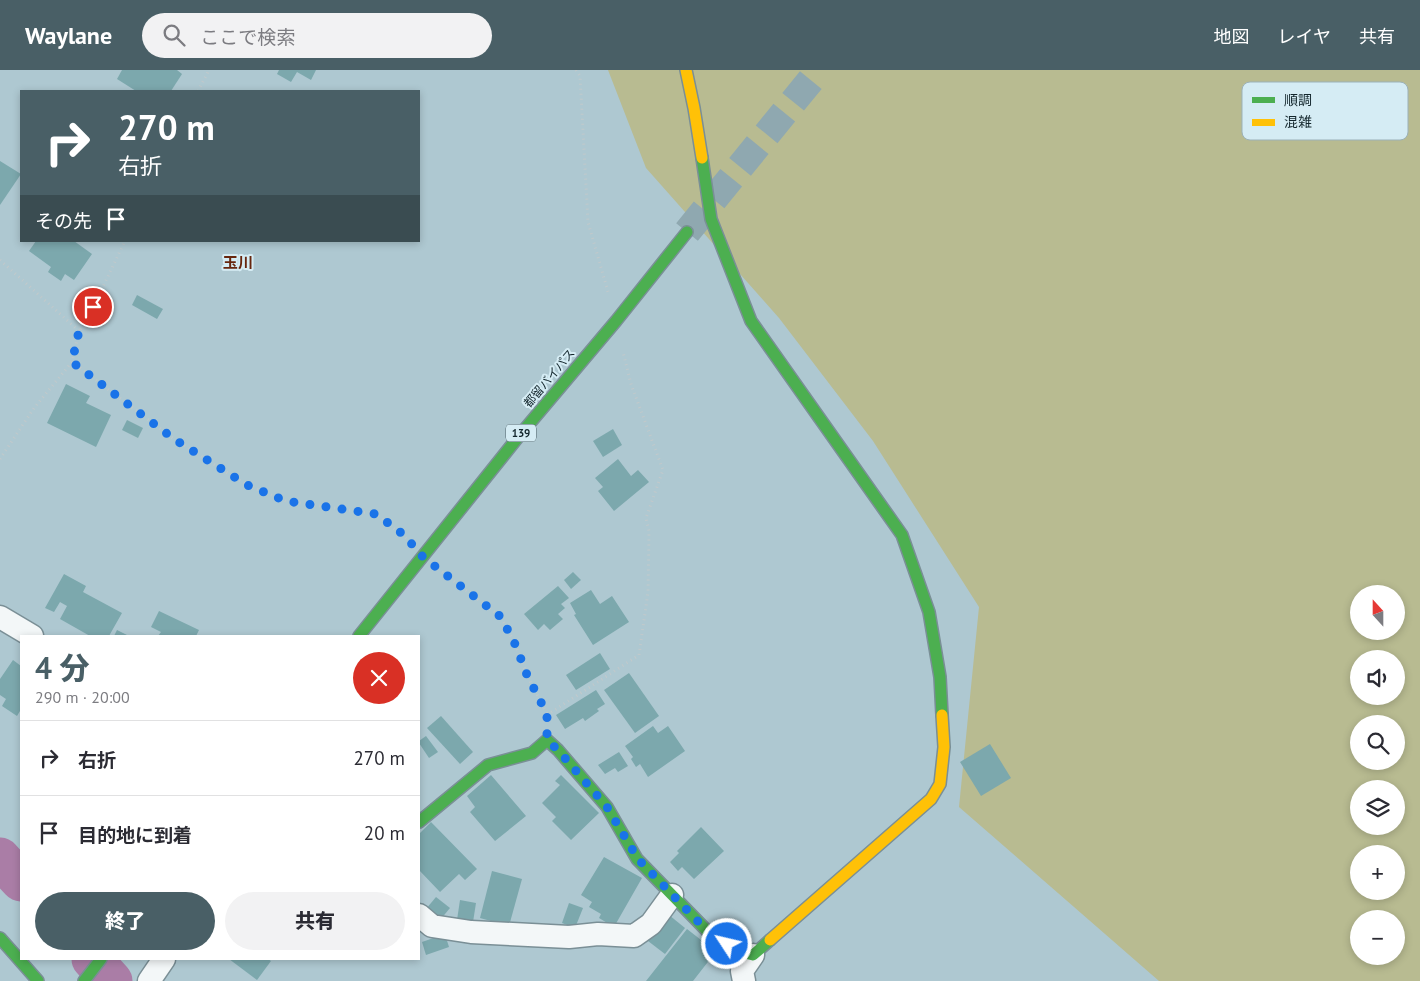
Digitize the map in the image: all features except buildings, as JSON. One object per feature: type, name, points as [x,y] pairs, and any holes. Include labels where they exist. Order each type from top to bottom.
[{"type":"main road","points":[[420,821],[488,765],[532,753],[547,740],[558,750],[607,807],[638,859],[672,895],[713,937],[741,952],[753,955],[931,799],[940,784],[944,747],[940,677],[929,612],[902,535],[751,321],[711,219],[694,108],[686,70]]},
{"type":"main road","name":"都留バイパス","points":[[360,635],[519,436],[616,321],[687,232]]},
{"type":"main road","points":[[0,938],[38,981]]},
{"type":"main road","points":[[84,981],[100,960]]},
{"type":"street","points":[[0,618],[30,635]]},
{"type":"street","points":[[420,915],[432,926],[471,932],[569,937],[598,934],[634,936],[651,924],[672,895]]},
{"type":"street","points":[[744,981],[742,971],[753,955]]},
{"type":"street","points":[[149,981],[163,960]]},
{"type":"path","points":[[199,90],[209,70]]},
{"type":"path","points":[[547,714],[638,656],[648,592],[649,531],[646,518],[663,470],[631,384],[616,321],[588,222],[580,76],[576,70]]},
{"type":"path","points":[[0,459],[34,408],[72,362],[79,331],[85,324],[125,242]]},
{"type":"path","points":[[0,260],[79,331]]},
{"type":"path","points":[[72,362],[174,439],[247,485],[286,501],[376,514],[404,535],[423,557],[501,617],[547,714],[547,740]]},
{"type":"green space","points":[[608,70],[1420,70],[1420,981],[1159,981],[959,807],[979,607],[873,441],[779,318],[646,168]]},
{"type":"waterway","points":[[0,858],[20,880]]},
{"type":"waterway","points":[[93,960],[112,981]]},
{"type":"tunnel","points":[[687,232],[819,70]]},
{"type":"traffic: fast","points":[[702,158],[711,219],[751,321],[902,535],[929,612],[940,677],[942,715]]},
{"type":"traffic: fast","points":[[360,635],[519,436],[616,321],[687,232]]},
{"type":"traffic: fast","points":[[420,821],[488,765],[532,753],[547,740],[558,750],[607,807],[637,859],[713,937],[741,952],[753,955],[770,940]]},
{"type":"traffic: fast","points":[[0,938],[38,981]]},
{"type":"traffic: fast","points":[[84,981],[100,960]]},
{"type":"traffic: slow","points":[[686,70],[702,158]]},
{"type":"traffic: slow","points":[[770,940],[931,799],[940,784],[944,747],[942,715]]},
{"type":"district","name":"玉川","points":[[238,262]]},
{"type":"route","points":[[93,307],[85,324],[79,331],[72,362],[174,439],[247,485],[286,501],[376,514],[404,535],[423,557],[501,617],[547,714],[547,740],[558,750],[607,807],[638,859],[713,937],[727,944]]}]
